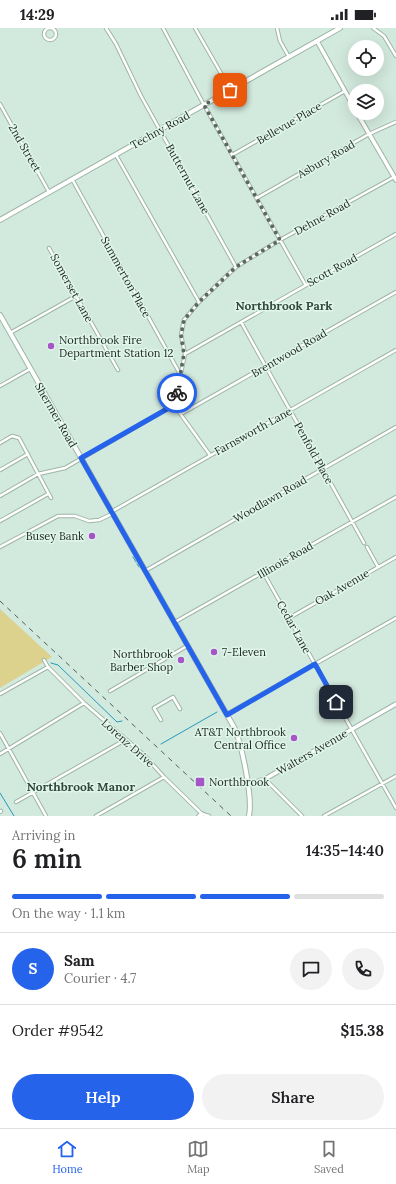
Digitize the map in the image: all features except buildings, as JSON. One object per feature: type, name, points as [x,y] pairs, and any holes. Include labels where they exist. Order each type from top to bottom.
[{"type":"main road","name":"Techny Road","points":[[0,220],[340,28]]},
{"type":"main road","name":"Shermer Road","points":[[0,315],[227,715],[242,749],[247,785],[249,816]]},
{"type":"street","name":"Butternut Lane","points":[[106,28],[116,44],[141,96],[236,267]]},
{"type":"street","points":[[163,28],[204,105],[305,284]]},
{"type":"street","points":[[195,28],[230,90]]},
{"type":"street","points":[[277,28],[280,41],[289,57]]},
{"type":"street","points":[[373,28],[384,36],[396,56]]},
{"type":"street","points":[[46,29],[54,30],[56,34],[53,39],[49,40],[44,37],[46,29]]},
{"type":"street","points":[[317,41],[348,96]]},
{"type":"street","name":"Bellevue Place","points":[[232,155],[345,91]]},
{"type":"street","name":"2nd Street","points":[[0,104],[50,192]]},
{"type":"street","points":[[361,120],[395,178]]},
{"type":"street","name":"Asbury Road","points":[[257,198],[369,134],[396,122]]},
{"type":"street","points":[[116,154],[199,302]]},
{"type":"street","name":"Dehne Road","points":[[174,405],[184,354],[181,335],[184,320],[199,302],[236,267],[280,240],[395,178]]},
{"type":"street","name":"Summerton Place","points":[[72,179],[181,374]]},
{"type":"street","name":"Scott Road","points":[[184,354],[305,284],[396,234]]},
{"type":"street","name":"Somerset Lane","points":[[49,248],[118,370]]},
{"type":"street","name":"Brentwood Road","points":[[181,414],[396,292]]},
{"type":"street","points":[[10,333],[76,296]]},
{"type":"street","name":"Penfold Place","points":[[241,322],[364,542]]},
{"type":"street","name":"Farnsworth Lane","points":[[0,547],[51,518],[58,516],[75,516],[89,521],[99,520],[210,455],[396,350]]},
{"type":"street","points":[[0,386],[30,369]]},
{"type":"street","points":[[0,496],[38,474],[65,468],[174,405],[210,455]]},
{"type":"street","name":"Woodlawn Road","points":[[144,571],[396,427]]},
{"type":"street","points":[[0,443],[12,436],[17,436],[51,498]]},
{"type":"street","points":[[0,470],[28,454]]},
{"type":"street","points":[[0,521],[48,494]]},
{"type":"street","name":"Illinois Road","points":[[174,622],[396,497]]},
{"type":"street","points":[[367,546],[378,567]]},
{"type":"street","name":"Oak Avenue","points":[[289,618],[396,557]]},
{"type":"street","name":"Cedar Lane","points":[[263,572],[396,808]]},
{"type":"street","points":[[227,715],[396,618]]},
{"type":"street","points":[[110,691],[188,646]]},
{"type":"street","name":"Lorenz Drive","points":[[44,660],[48,667],[84,703],[145,756],[200,815],[209,816]]},
{"type":"street","points":[[0,694],[48,667]]},
{"type":"street","points":[[161,720],[154,708],[160,704],[173,697],[180,709]]},
{"type":"street","points":[[0,754],[84,703]]},
{"type":"street","name":"Walters Avenue","points":[[247,785],[264,779],[396,704]]},
{"type":"street","points":[[0,733],[46,816]]},
{"type":"street","points":[[16,802],[125,740]]},
{"type":"street","points":[[324,816],[396,776]]},
{"type":"street","points":[[96,816],[164,777]]},
{"type":"street","points":[[264,779],[302,816]]},
{"type":"shaded area","points":[[0,609],[52,657],[0,688]]},
{"type":"waterway","points":[[133,557],[136,562]]},
{"type":"waterway","points":[[51,663],[58,665],[117,722],[122,721]]},
{"type":"waterway","points":[[161,744],[217,712]]},
{"type":"waterway","points":[[0,793],[14,816]]},
{"type":"railway","points":[[0,601],[231,816]]},
{"type":"way so far","points":[[177,393],[184,354],[181,335],[184,320],[199,302],[236,267],[280,240],[204,105],[230,90]]},
{"type":"place","name":"Northbrook Fire Department Station 12","points":[[51,346]]},
{"type":"place","name":"Busey Bank","points":[[92,536]]},
{"type":"place","name":"7-Eleven","points":[[214,652]]},
{"type":"place","name":"Northbrook Barber Shop","points":[[181,660]]},
{"type":"place","name":"AT&T Northbrook Central Office","points":[[294,738]]},
{"type":"place","name":"Northbrook","points":[[200,782]]},
{"type":"district","name":"Northbrook Park","points":[[284,305]]},
{"type":"district","name":"Northbrook Manor","points":[[81,786]]},
{"type":"route","points":[[177,393],[174,405],[81,458],[227,715],[315,664],[336,702]]}]
